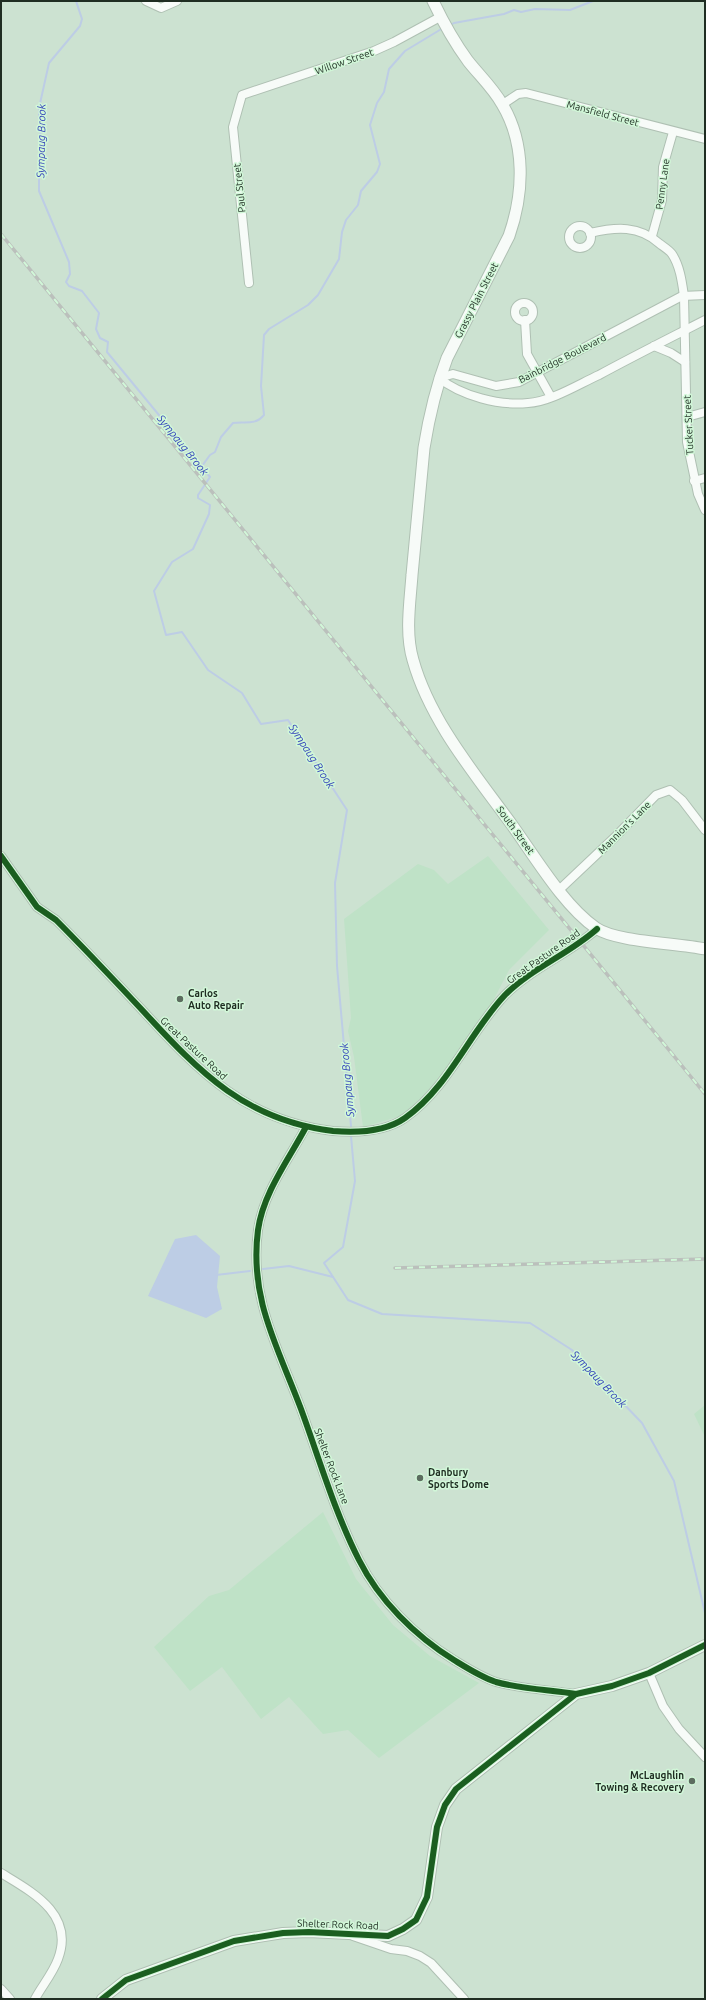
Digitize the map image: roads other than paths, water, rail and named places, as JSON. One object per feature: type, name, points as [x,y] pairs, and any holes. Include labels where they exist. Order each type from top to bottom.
[{"type":"main road","name":"Grassy Plain Street","points":[[409,622],[424,448],[428,423],[439,378],[456,339],[508,236],[516,215],[521,169],[519,149],[515,134],[502,104],[459,48],[433,1]]},
{"type":"main road","name":"South Street","points":[[409,622],[412,658],[423,690],[439,719],[559,890],[597,929],[614,935],[705,949]]},
{"type":"street","points":[[146,1],[161,8],[178,1]]},
{"type":"street","name":"Willow Street","points":[[242,95],[374,51],[394,42],[445,25]]},
{"type":"street","name":"Mansfield Street","points":[[502,104],[518,94],[526,93],[705,139]]},
{"type":"street","name":"Paul Street","points":[[242,95],[232,127],[250,284]]},
{"type":"street","name":"Penny Lane","points":[[652,236],[662,200],[663,167],[673,132]]},
{"type":"street","points":[[590,233],[612,228],[636,230],[652,236],[672,254],[681,275],[684,296]]},
{"type":"street","name":"Bainbridge Boulevard","points":[[439,378],[453,374],[496,386],[519,382],[684,296],[705,295]]},
{"type":"street","name":"Tucker Street","points":[[684,296],[687,442],[694,481],[705,510]]},
{"type":"street","points":[[525,320],[527,354],[536,373],[551,397]]},
{"type":"street","points":[[439,378],[450,387],[500,402],[529,404],[560,394],[705,320]]},
{"type":"street","points":[[654,346],[672,353],[685,362]]},
{"type":"street","points":[[687,417],[705,412]]},
{"type":"street","points":[[694,481],[705,478]]},
{"type":"street","name":"Mannion's Lane","points":[[559,890],[656,795],[670,790],[682,800],[705,830]]},
{"type":"street","name":"Great Pasture Road","points":[[1,856],[37,907],[56,920],[177,1048],[214,1082],[243,1101],[271,1116],[306,1127],[351,1133],[378,1129],[404,1119],[428,1098],[506,994],[540,968],[582,942],[597,929]]},
{"type":"street","name":"Shelter Rock Lane","points":[[306,1127],[274,1183],[264,1205],[258,1228],[256,1262],[258,1292],[272,1338],[300,1408],[326,1480],[359,1561],[383,1597],[415,1631],[429,1644],[454,1660],[495,1681],[514,1686],[576,1694]]},
{"type":"street","name":"Shelter Rock Road","points":[[102,1999],[126,1980],[234,1942],[290,1932],[388,1936],[403,1929],[416,1920],[427,1897],[437,1827],[445,1805],[456,1789],[576,1694],[612,1686],[649,1673],[705,1645]]},
{"type":"street","points":[[649,1673],[663,1706],[679,1729],[705,1757]]},
{"type":"street","points":[[1,1873],[45,1902],[55,1915],[61,1932],[61,1946],[58,1959],[35,1999]]},
{"type":"street","points":[[348,1935],[391,1949],[406,1951],[420,1956],[432,1963],[464,1999]]},
{"type":"street","points":[[1,1989],[10,1999]]},
{"type":"water","points":[[196,1235],[220,1256],[217,1287],[222,1309],[206,1318],[148,1296],[175,1239]]},
{"type":"waterway","name":"Sympaug Brook","points":[[76,1],[82,19],[80,26],[49,63],[39,108],[39,118],[42,129],[39,137],[43,149],[39,169],[39,191],[69,262],[70,274],[66,282],[69,286],[82,291],[99,313],[96,329],[100,338],[108,342],[107,352],[210,477],[198,495],[198,498],[210,505],[209,514],[193,549],[172,562],[154,591],[166,635],[182,632],[208,670],[242,693],[261,724],[288,720],[347,810],[335,883],[337,966],[351,1126]]},
{"type":"waterway","points":[[449,26],[454,23],[504,14],[514,10],[521,12],[535,9],[570,10],[593,1]]},
{"type":"waterway","points":[[202,466],[210,455],[215,452],[221,437],[233,423],[257,421],[264,415],[261,386],[264,335],[269,329],[308,305],[318,295],[339,259],[342,232],[346,220],[358,205],[361,191],[377,172],[380,164],[370,125],[377,103],[384,92],[389,69],[405,51],[443,28]]},
{"type":"waterway","name":"Sympaug Brook","points":[[351,1136],[355,1181],[343,1247],[324,1263],[348,1300],[382,1314],[530,1323],[572,1350],[642,1423],[674,1481],[705,1613]]},
{"type":"waterway","points":[[263,1269],[289,1266],[333,1277]]},
{"type":"waterway","points":[[216,1275],[250,1271]]},
{"type":"railway","points":[[1,234],[705,1094]]},
{"type":"railway","points":[[395,1268],[705,1259]]},
{"type":"place","name":"Carlos Auto Repair","points":[[180,999]]},
{"type":"place","name":"Danbury Sports Dome","points":[[420,1478]]},
{"type":"place","name":"McLaughlin Towing & Recovery","points":[[692,1781]]}]
